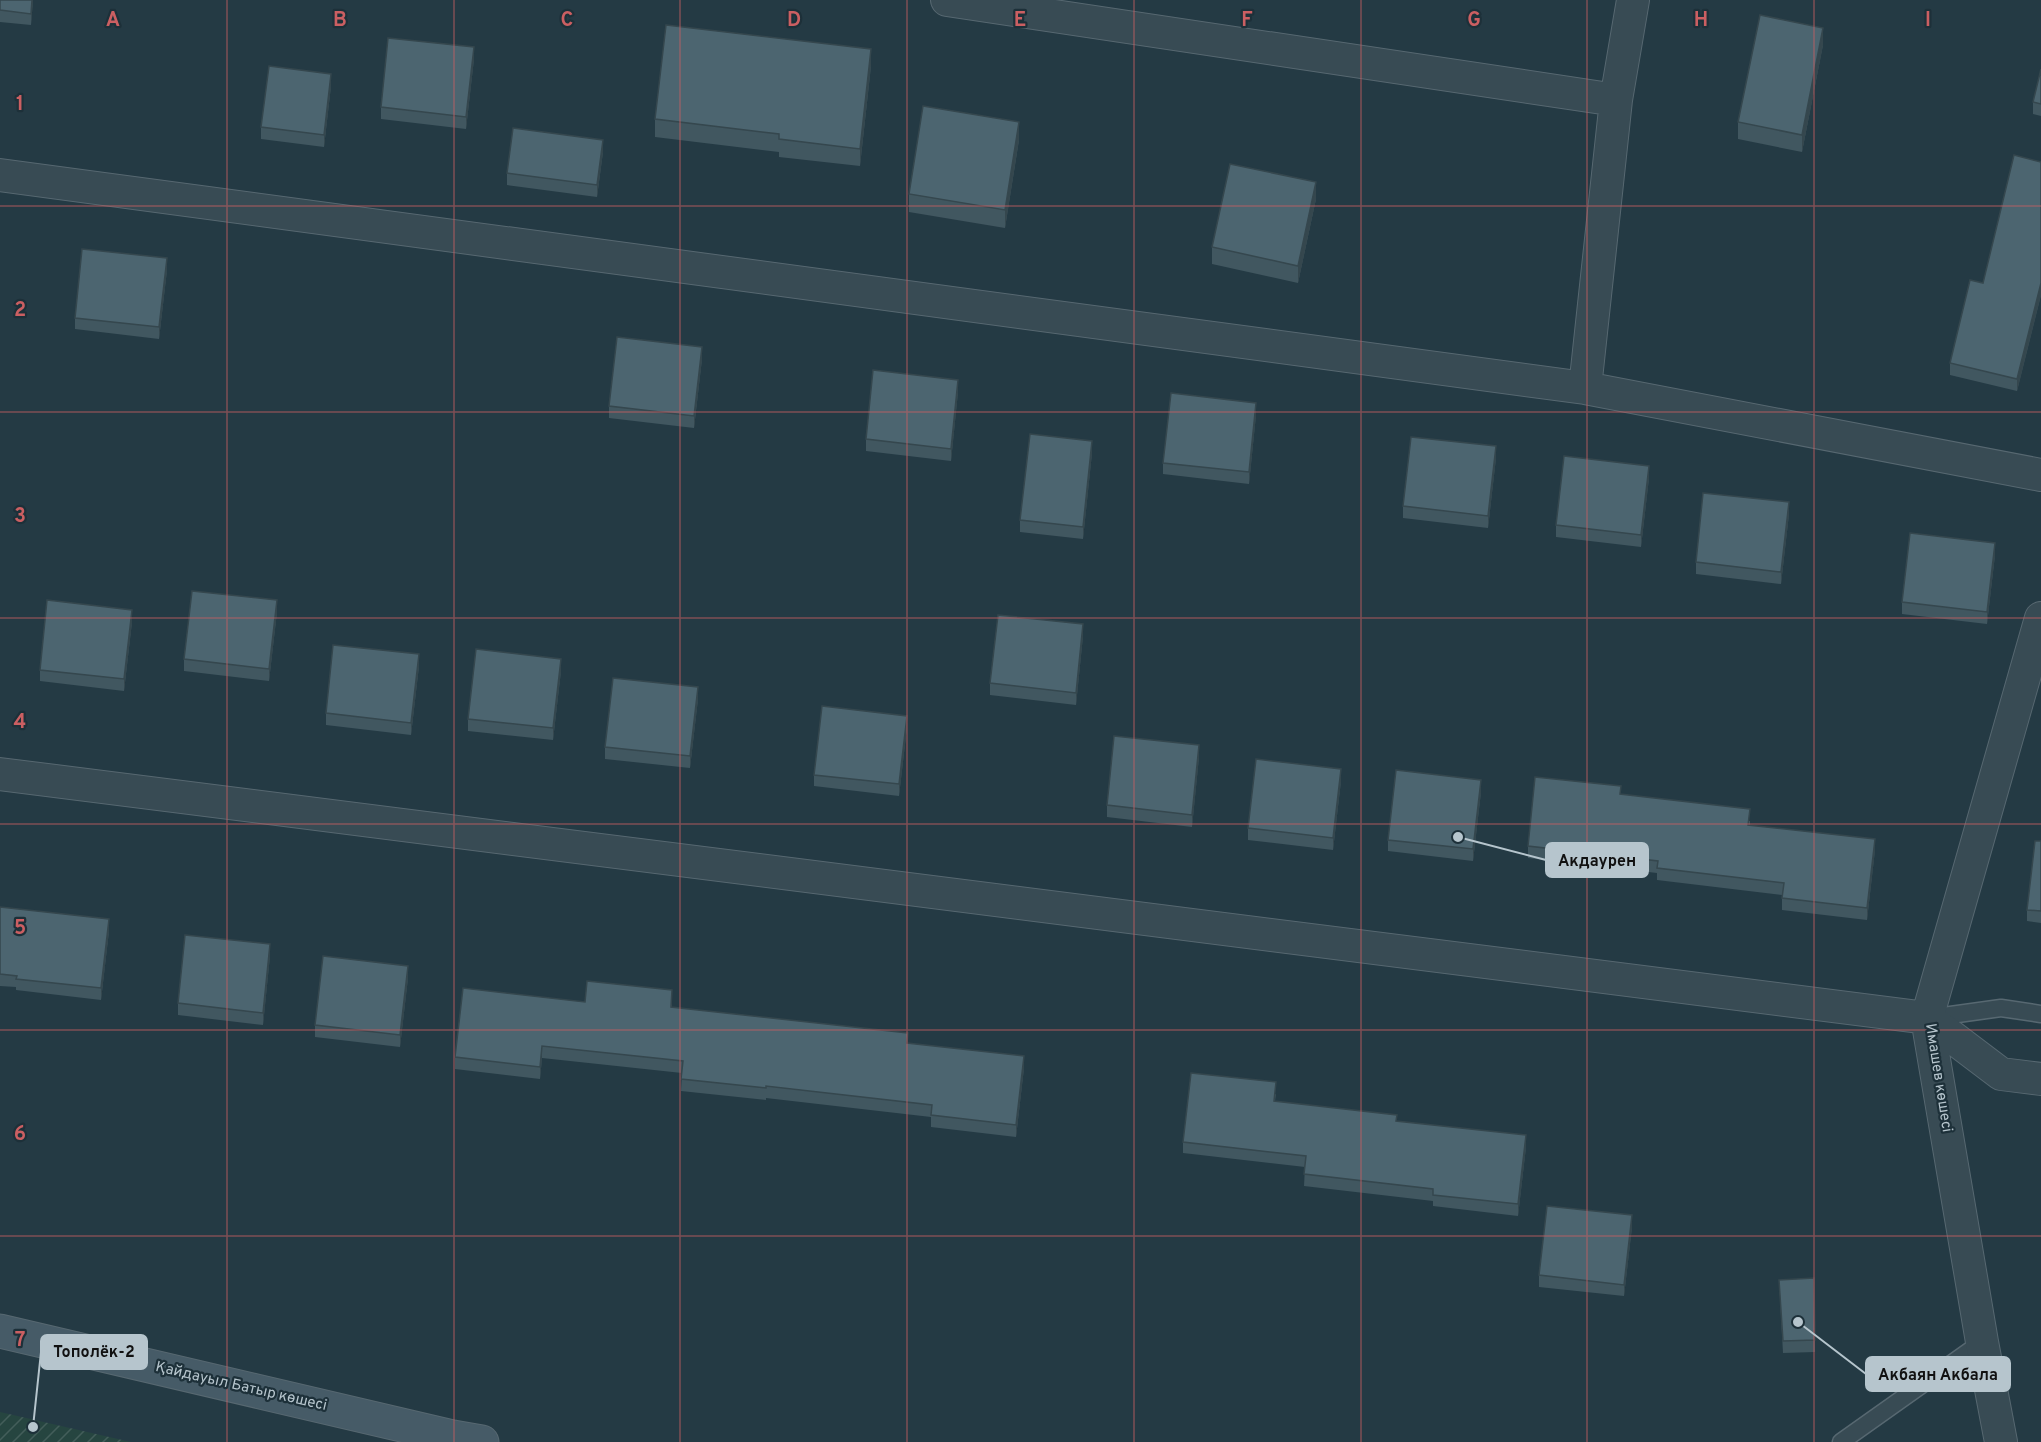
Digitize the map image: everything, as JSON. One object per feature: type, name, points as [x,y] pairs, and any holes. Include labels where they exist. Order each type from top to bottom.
[{"type":"street","points":[[947,0],[1616,100]]},
{"type":"street","points":[[1585,388],[1616,100],[1633,0]]},
{"type":"street","points":[[0,175],[1585,388],[2041,475]]},
{"type":"street","name":"Имашев көшесі","points":[[2001,1442],[1927,1018],[2041,618]]},
{"type":"street","points":[[0,774],[1927,1018],[2001,1074],[2041,1079]]},
{"type":"street","name":"Қайдауыл Батыр көшесі","points":[[0,1331],[482,1442]]},
{"type":"lane","points":[[1927,1018],[2001,1008],[2041,1014]]},
{"type":"lane","points":[[1841,1442],[1982,1342]]},
{"type":"green space","points":[[0,1412],[131,1442],[0,1442]]},
{"type":"building","points":[[0,0],[32,0],[31,14],[0,10]]},
{"type":"building","points":[[1760,15],[1823,28],[1802,135],[1738,122]]},
{"type":"building","points":[[666,25],[871,49],[860,149],[779,139],[779,134],[655,119]]},
{"type":"building","points":[[388,38],[474,47],[466,117],[381,107]]},
{"type":"building","points":[[269,66],[331,74],[324,135],[261,127]]},
{"type":"building","points":[[2041,69],[2041,104],[2033,102]]},
{"type":"building","points":[[923,106],[1019,122],[1005,210],[909,194]]},
{"type":"building","points":[[513,128],[603,140],[597,185],[507,173]]},
{"type":"building","points":[[2014,155],[2041,162],[2041,283],[2017,379],[1950,363],[1970,280],[1983,283]]},
{"type":"building","points":[[1230,164],[1316,182],[1298,266],[1212,247]]},
{"type":"building","points":[[82,249],[167,258],[159,327],[75,318]]},
{"type":"building","points":[[617,337],[702,347],[694,416],[609,406]]},
{"type":"building","points":[[873,370],[958,380],[951,449],[866,439]]},
{"type":"building","points":[[1171,393],[1256,403],[1249,472],[1163,463]]},
{"type":"building","points":[[1030,434],[1092,441],[1083,527],[1020,520]]},
{"type":"building","points":[[1411,437],[1496,446],[1488,516],[1403,506]]},
{"type":"building","points":[[1564,456],[1649,466],[1641,535],[1556,525]]},
{"type":"building","points":[[1703,493],[1789,502],[1781,572],[1696,562]]},
{"type":"building","points":[[1910,533],[1995,543],[1987,612],[1902,602]]},
{"type":"building","points":[[192,591],[277,600],[269,669],[184,659]]},
{"type":"building","points":[[47,600],[132,610],[124,679],[40,670]]},
{"type":"building","points":[[998,615],[1083,624],[1076,693],[990,683]]},
{"type":"building","points":[[333,645],[419,654],[411,723],[326,713]]},
{"type":"building","points":[[476,649],[561,659],[553,728],[468,719]]},
{"type":"building","points":[[613,678],[698,687],[690,756],[605,747]]},
{"type":"building","points":[[822,706],[907,716],[899,784],[814,775]]},
{"type":"building","points":[[1114,736],[1199,745],[1192,815],[1107,805]]},
{"type":"building","points":[[1256,759],[1341,769],[1333,838],[1248,828]]},
{"type":"building","points":[[1396,770],[1481,780],[1473,849],[1388,840]]},
{"type":"building","points":[[1535,777],[1621,786],[1620,794],[1750,809],[1748,825],[1875,839],[1867,908],[1782,898],[1784,883],[1657,868],[1658,861],[1528,846]]},
{"type":"building","points":[[2035,841],[2041,841],[2041,911],[2027,910]]},
{"type":"building","points":[[0,907],[109,919],[101,988],[16,979],[17,976],[0,974]]},
{"type":"building","points":[[185,935],[270,944],[263,1013],[178,1003]]},
{"type":"building","points":[[323,956],[408,966],[400,1035],[315,1025]]},
{"type":"building","points":[[587,981],[672,990],[671,1007],[908,1033],[907,1043],[1024,1056],[1016,1125],[931,1115],[932,1105],[681,1079],[683,1061],[542,1046],[540,1067],[455,1057],[463,988],[585,1002]]},
{"type":"building","points":[[1191,1073],[1276,1082],[1274,1101],[1397,1115],[1396,1121],[1526,1135],[1518,1204],[1433,1195],[1433,1189],[1304,1174],[1306,1156],[1183,1142]]},
{"type":"building","points":[[1547,1206],[1632,1215],[1624,1285],[1539,1275]]},
{"type":"building","points":[[1814,1278],[1815,1340],[1783,1341],[1779,1280]]},
{"type":"place","name":"Акдаурен","points":[[1458,837]]},
{"type":"place","name":"Акбаян Акбала","points":[[1798,1322]]},
{"type":"place","name":"Тополёк-2","points":[[33,1427]]}]
